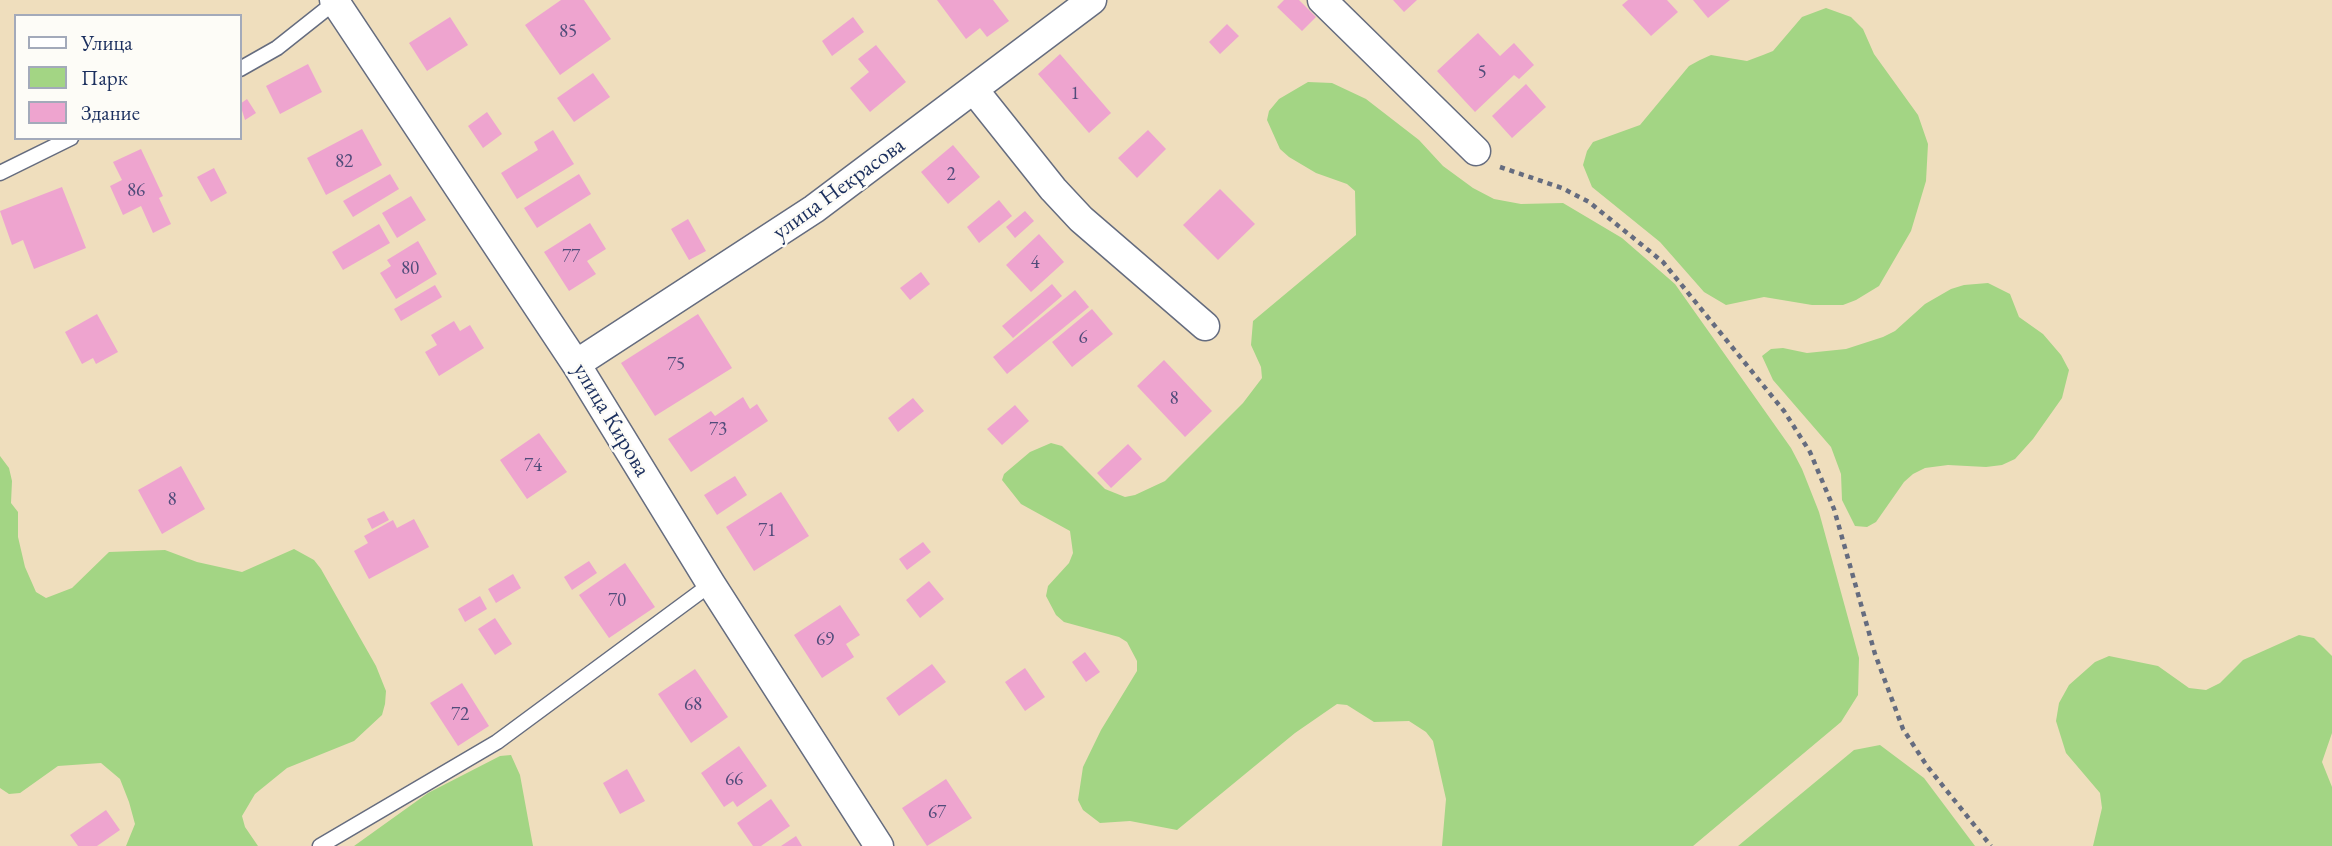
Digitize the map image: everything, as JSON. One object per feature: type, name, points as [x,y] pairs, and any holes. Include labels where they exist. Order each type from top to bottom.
[{"type":"street","name":"улица Некрасова","points":[[576,363],[814,209],[1092,0]]},
{"type":"street","points":[[1322,0],[1476,151]]},
{"type":"street","name":"улица Кирова","points":[[334,1],[576,363],[710,584],[879,846]]},
{"type":"street","points":[[974,90],[1053,189],[1081,219],[1205,326]]},
{"type":"lane","points":[[242,68],[277,48],[334,1]]},
{"type":"lane","points":[[0,173],[67,140]]},
{"type":"lane","points":[[320,846],[497,742],[710,584]]},
{"type":"path","points":[[1476,151],[1501,167],[1562,188],[1589,202],[1663,262],[1784,411],[1810,452],[1834,509],[1883,679],[1903,729],[1927,766],[1991,846]]},
{"type":"green space","points":[[1826,8],[1851,17],[1863,29],[1874,54],[1918,115],[1928,144],[1926,181],[1911,231],[1879,286],[1856,300],[1843,305],[1812,305],[1764,297],[1726,305],[1704,292],[1660,242],[1592,187],[1583,165],[1587,151],[1593,142],[1640,125],[1689,66],[1711,55],[1747,61],[1773,51],[1802,17]]},
{"type":"green space","points":[[1308,82],[1332,83],[1366,99],[1419,140],[1443,166],[1473,188],[1494,199],[1521,204],[1563,203],[1622,238],[1675,284],[1791,448],[1802,469],[1819,512],[1859,658],[1858,695],[1841,722],[1693,846],[1442,846],[1446,799],[1433,741],[1426,732],[1409,721],[1374,722],[1347,705],[1337,704],[1295,733],[1177,830],[1130,821],[1100,823],[1083,810],[1078,800],[1083,767],[1101,730],[1137,671],[1137,661],[1127,642],[1119,637],[1064,622],[1056,615],[1046,596],[1048,586],[1069,563],[1073,553],[1070,531],[1021,504],[1002,480],[1004,474],[1030,452],[1051,443],[1062,446],[1105,489],[1125,497],[1135,495],[1165,481],[1243,403],[1262,378],[1261,367],[1251,345],[1253,321],[1356,235],[1355,191],[1347,184],[1316,173],[1289,157],[1280,149],[1267,120],[1269,111],[1279,99]]},
{"type":"green space","points":[[1988,283],[2010,294],[2019,317],[2043,334],[2061,355],[2069,370],[2062,398],[2015,459],[2002,465],[1986,467],[1948,465],[1925,468],[1904,482],[1876,522],[1867,527],[1855,526],[1842,500],[1841,474],[1831,447],[1773,380],[1762,356],[1771,349],[1783,348],[1807,353],[1846,349],[1895,331],[1925,304],[1951,289]]},
{"type":"green space","points":[[0,456],[9,468],[12,481],[11,503],[18,512],[18,537],[25,567],[36,592],[46,598],[72,588],[109,552],[165,550],[197,562],[242,572],[294,549],[314,560],[321,569],[376,666],[386,691],[385,704],[382,715],[354,741],[287,768],[255,794],[242,816],[245,827],[258,846],[126,846],[135,824],[129,802],[120,779],[101,763],[58,766],[20,793],[9,794],[0,788]]},
{"type":"green space","points":[[2299,635],[2314,638],[2332,656],[2332,733],[2322,762],[2332,787],[2332,846],[2093,846],[2102,808],[2100,793],[2066,753],[2056,721],[2059,703],[2069,685],[2095,662],[2109,656],[2158,666],[2189,688],[2206,690],[2220,683],[2243,660]]},
{"type":"green space","points":[[1880,745],[1924,778],[1975,846],[1738,846],[1854,750]]},
{"type":"green space","points":[[511,755],[520,775],[533,846],[354,846],[428,793],[500,756]]},
{"type":"building","points":[[561,0],[584,0],[611,39],[560,75],[525,25]]},
{"type":"building","points":[[937,0],[993,0],[1009,21],[987,37],[980,28],[966,39]]},
{"type":"building","points":[[1284,0],[1299,0],[1316,17],[1302,31],[1277,7]]},
{"type":"building","points":[[1393,0],[1417,0],[1404,12]]},
{"type":"building","points":[[1628,0],[1667,0],[1678,12],[1651,36],[1622,5]]},
{"type":"building","points":[[1693,0],[1730,0],[1708,18]]},
{"type":"building","points":[[450,17],[468,45],[427,71],[409,43]]},
{"type":"building","points":[[853,17],[864,32],[832,56],[822,41]]},
{"type":"building","points":[[1227,24],[1239,36],[1220,54],[1209,42]]},
{"type":"building","points":[[1478,33],[1500,56],[1514,43],[1534,65],[1519,79],[1514,75],[1475,112],[1437,71]]},
{"type":"building","points":[[876,45],[906,82],[870,112],[850,88],[869,72],[858,59]]},
{"type":"building","points":[[1060,54],[1111,113],[1089,133],[1038,74]]},
{"type":"building","points":[[308,64],[322,92],[280,114],[266,86]]},
{"type":"building","points":[[593,73],[610,97],[574,122],[557,98]]},
{"type":"building","points":[[1526,84],[1546,107],[1512,138],[1492,116]]},
{"type":"building","points":[[247,99],[256,113],[245,120],[242,110],[242,103]]},
{"type":"building","points":[[487,112],[502,134],[483,148],[468,126]]},
{"type":"building","points":[[362,129],[382,165],[326,195],[307,158]]},
{"type":"building","points":[[553,130],[574,164],[517,199],[501,173],[538,150],[534,142]]},
{"type":"building","points":[[1148,130],[1166,149],[1137,178],[1118,158]]},
{"type":"building","points":[[953,145],[980,177],[948,204],[921,172]]},
{"type":"building","points":[[141,149],[163,196],[159,198],[171,224],[153,233],[141,206],[123,215],[110,186],[122,180],[113,162]]},
{"type":"building","points":[[214,168],[227,193],[211,202],[197,177]]},
{"type":"building","points":[[390,174],[399,189],[353,217],[343,201]]},
{"type":"building","points":[[579,174],[591,194],[537,228],[524,208]]},
{"type":"building","points":[[62,187],[86,248],[34,269],[23,240],[12,245],[0,211]]},
{"type":"building","points":[[1220,189],[1255,224],[1218,260],[1183,225]]},
{"type":"building","points":[[411,196],[426,220],[397,238],[382,213]]},
{"type":"building","points":[[999,200],[1012,216],[979,243],[967,227]]},
{"type":"building","points":[[1025,211],[1034,221],[1015,238],[1006,227]]},
{"type":"building","points":[[688,219],[706,251],[689,260],[671,229]]},
{"type":"building","points":[[590,223],[606,249],[587,261],[596,274],[569,291],[544,252]]},
{"type":"building","points":[[379,224],[390,243],[343,270],[332,252]]},
{"type":"building","points":[[1039,234],[1064,262],[1031,292],[1006,265]]},
{"type":"building","points":[[418,241],[437,274],[396,299],[380,273],[391,266],[387,260]]},
{"type":"building","points":[[921,272],[930,284],[910,300],[900,288]]},
{"type":"building","points":[[1052,284],[1062,296],[1013,338],[1002,326]]},
{"type":"building","points":[[435,285],[442,297],[401,321],[394,309]]},
{"type":"building","points":[[1075,290],[1089,307],[1007,374],[993,357]]},
{"type":"building","points":[[1092,309],[1113,334],[1072,367],[1052,342]]},
{"type":"building","points":[[97,314],[118,352],[96,364],[93,358],[82,364],[65,332]]},
{"type":"building","points":[[698,314],[732,368],[655,416],[621,363]]},
{"type":"building","points":[[454,321],[460,331],[470,325],[484,348],[439,376],[425,352],[437,345],[431,335]]},
{"type":"building","points":[[1164,360],[1212,411],[1185,437],[1137,386]]},
{"type":"building","points":[[743,397],[750,409],[757,404],[768,421],[691,472],[668,439],[711,411],[715,416]]},
{"type":"building","points":[[913,398],[924,411],[898,432],[888,418]]},
{"type":"building","points":[[1015,405],[1029,421],[1002,445],[987,429]]},
{"type":"building","points":[[539,433],[567,472],[527,499],[500,460]]},
{"type":"building","points":[[1128,444],[1142,459],[1111,488],[1097,473]]},
{"type":"building","points":[[181,466],[205,509],[162,534],[138,490]]},
{"type":"building","points":[[735,476],[747,495],[717,515],[704,495]]},
{"type":"building","points":[[781,492],[809,536],[754,571],[726,527]]},
{"type":"building","points":[[384,511],[389,520],[372,529],[367,519]]},
{"type":"building","points":[[414,519],[429,547],[369,579],[354,551],[368,543],[364,536],[393,520],[397,528]]},
{"type":"building","points":[[923,542],[931,552],[907,570],[899,559]]},
{"type":"building","points":[[589,561],[597,573],[572,590],[564,577]]},
{"type":"building","points":[[625,563],[655,607],[609,638],[579,595]]},
{"type":"building","points":[[513,574],[521,588],[496,603],[488,589]]},
{"type":"building","points":[[929,581],[944,599],[920,618],[906,600]]},
{"type":"building","points":[[480,596],[487,609],[465,622],[458,609]]},
{"type":"building","points":[[840,605],[860,635],[846,644],[854,657],[822,678],[794,635]]},
{"type":"building","points":[[495,618],[512,644],[495,655],[478,629]]},
{"type":"building","points":[[1085,652],[1100,672],[1086,682],[1072,662]]},
{"type":"building","points":[[932,664],[946,682],[899,716],[886,698]]},
{"type":"building","points":[[1025,668],[1045,697],[1025,711],[1005,682]]},
{"type":"building","points":[[695,669],[728,717],[691,743],[658,694]]},
{"type":"building","points":[[462,683],[489,726],[458,746],[430,703]]},
{"type":"building","points":[[739,746],[767,786],[737,807],[733,801],[724,807],[701,773]]},
{"type":"building","points":[[627,769],[645,801],[620,814],[603,783]]},
{"type":"building","points":[[946,779],[972,818],[927,846],[902,808]]},
{"type":"building","points":[[771,799],[790,826],[761,846],[753,846],[737,823]]},
{"type":"building","points":[[106,810],[120,830],[97,846],[78,846],[70,835]]},
{"type":"building","points":[[796,836],[802,846],[781,846]]}]
